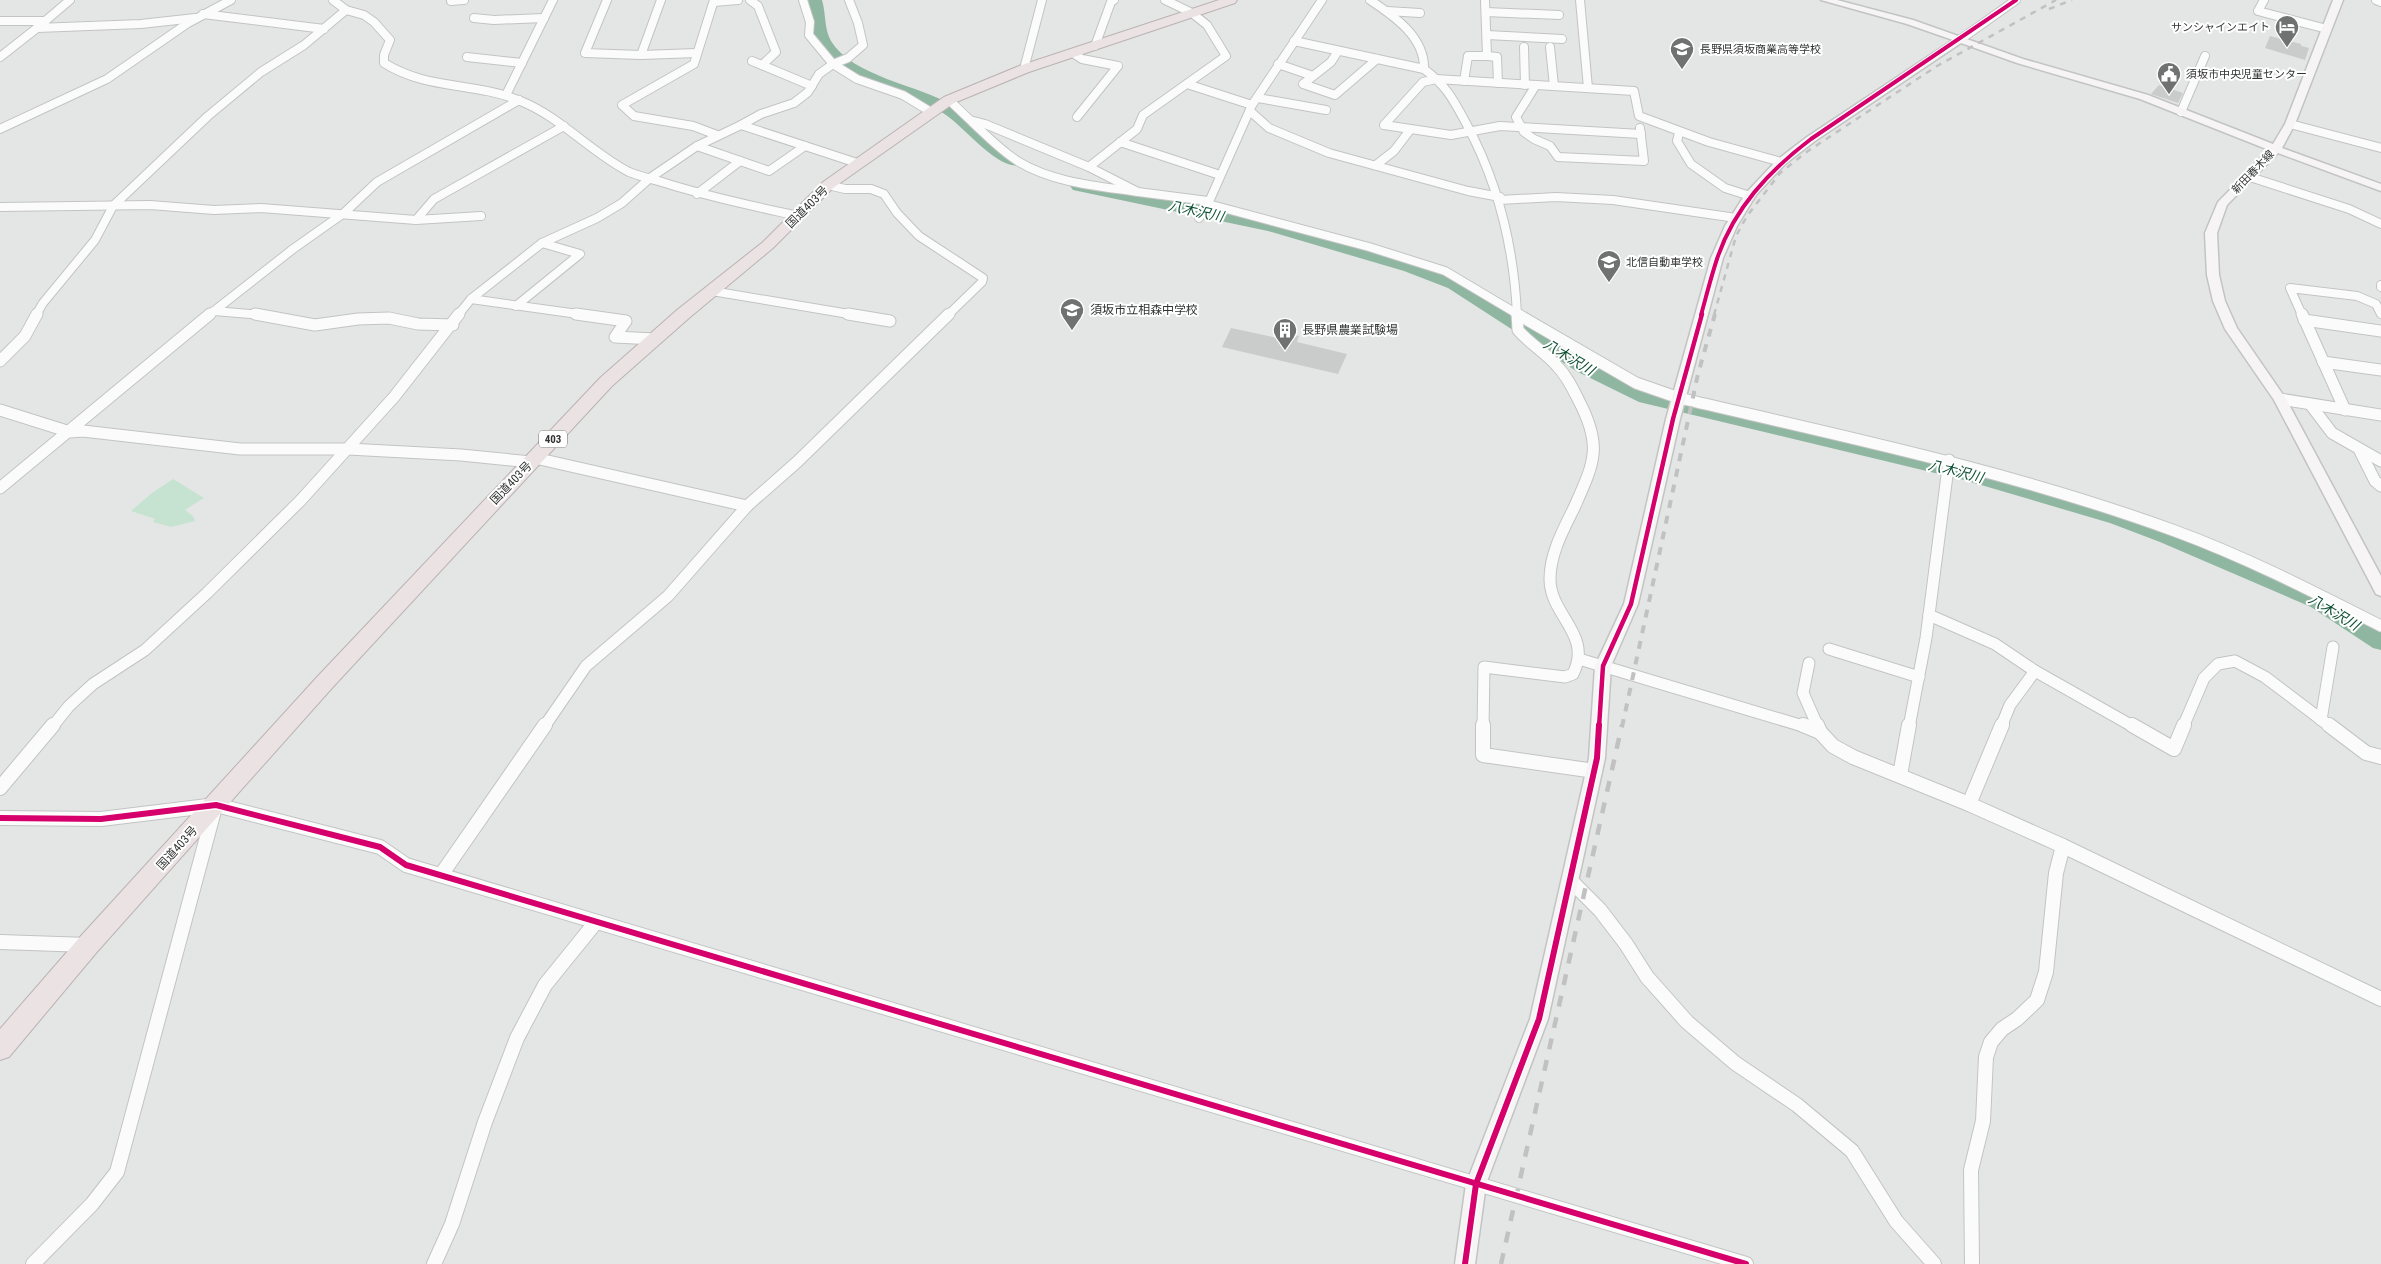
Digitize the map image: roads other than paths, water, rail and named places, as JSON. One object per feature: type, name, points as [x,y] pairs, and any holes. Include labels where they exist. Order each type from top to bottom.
[{"type":"highway","name":"国道403号","points":[[0,1048],[88,945],[432,566],[606,382],[654,339],[768,245],[828,185],[950,100],[1024,69],[1231,0]]},
{"type":"street","points":[[0,57],[70,0]]},
{"type":"street","points":[[0,129],[86,89],[120,70],[200,16],[231,0]]},
{"type":"street","points":[[333,0],[338,0]]},
{"type":"street","points":[[333,0],[346,10],[364,15],[374,22],[390,40],[384,55],[384,63],[391,68],[440,84],[506,95],[519,100],[564,126],[628,172],[697,194],[798,216]]},
{"type":"street","points":[[451,2],[464,0]]},
{"type":"street","points":[[506,95],[553,0]]},
{"type":"street","points":[[608,0],[585,54],[642,55],[697,53]]},
{"type":"street","points":[[642,55],[661,0]]},
{"type":"street","points":[[717,135],[693,126],[634,116],[622,105],[694,64],[714,1],[738,0]]},
{"type":"street","points":[[750,0],[758,6],[776,52],[762,64]]},
{"type":"street","points":[[803,0],[811,29],[809,35],[833,64],[857,79],[903,95],[931,112]]},
{"type":"street","points":[[0,788],[69,706],[93,684],[144,650],[207,593],[301,500],[348,449],[472,300],[542,243],[597,218],[622,203],[650,178],[697,146],[761,114],[794,103],[808,92],[819,74],[833,64],[848,58],[863,45],[858,23],[849,0]]},
{"type":"street","points":[[1024,69],[1042,0]]},
{"type":"street","points":[[1095,46],[1111,2],[1114,0]]},
{"type":"street","points":[[1089,167],[1137,129],[1143,115],[1226,56],[1207,25],[1192,13],[1164,0]]},
{"type":"street","points":[[1199,218],[1208,203],[1251,108],[1278,64],[1322,0]]},
{"type":"street","points":[[1370,0],[1387,11],[1406,28],[1424,54],[1424,69]]},
{"type":"street","points":[[1485,0],[1487,56]]},
{"type":"street","points":[[1580,0],[1588,88]]},
{"type":"street","name":"新田春木線","points":[[1826,0],[1851,3],[1961,39],[2020,61],[2144,97],[2276,150],[2222,204],[2211,234],[2213,275],[2219,301],[2231,329],[2280,400],[2381,590]]},
{"type":"street","points":[[1465,1264],[1476,1184],[1539,1019],[1595,771],[1603,666],[1632,604],[1673,419],[1717,258],[1736,218],[1750,196],[1781,162],[1811,139],[2016,0]]},
{"type":"street","points":[[2264,0],[2258,11],[2327,29]]},
{"type":"street","points":[[2338,0],[2290,124],[2276,150],[2381,188]]},
{"type":"street","points":[[2376,0],[2381,2]]},
{"type":"street","points":[[0,361],[25,336],[43,303],[95,240],[113,206],[208,116],[261,72],[304,45],[346,10]]},
{"type":"street","points":[[1387,11],[1420,13]]},
{"type":"street","points":[[1486,12],[1559,16]]},
{"type":"street","points":[[37,28],[141,24],[200,16],[324,29]]},
{"type":"street","points":[[474,18],[494,20],[544,18]]},
{"type":"street","points":[[0,21],[44,21]]},
{"type":"street","points":[[1487,35],[1562,39]]},
{"type":"street","points":[[1294,41],[1424,69],[1446,88],[1463,114],[1482,152],[1500,199],[1510,238],[1518,330],[1537,349],[1550,357],[1558,367],[1576,397],[1594,437],[1592,466],[1552,556],[1550,580],[1551,594],[1576,637],[1579,659],[1573,674],[1564,677],[1484,667],[1482,755],[1595,771]]},
{"type":"street","points":[[1524,47],[1525,85]]},
{"type":"street","points":[[1550,47],[1554,86]]},
{"type":"street","points":[[1338,51],[1331,62],[1303,84],[1335,95],[1377,59]]},
{"type":"street","points":[[1073,53],[1082,59],[1118,66],[1077,117]]},
{"type":"street","points":[[1464,81],[1468,56],[1487,56],[1497,58],[1498,83]]},
{"type":"street","points":[[2181,112],[2205,56]]},
{"type":"street","points":[[468,57],[522,63]]},
{"type":"street","points":[[752,62],[762,64],[812,86]]},
{"type":"street","points":[[1278,64],[1314,76]]},
{"type":"street","points":[[1536,85],[1526,104],[1516,117],[1516,123],[1520,126],[1538,143],[1550,146],[1558,157],[1644,161],[1641,134],[1639,116],[1634,92],[1588,88],[1436,79],[1424,82],[1384,125],[1451,135],[1470,130],[1520,126],[1641,134]]},
{"type":"street","points":[[1187,84],[1251,108],[1269,128],[1307,142],[1329,153],[1500,199],[1556,197],[1613,200],[1736,218]]},
{"type":"street","points":[[1258,98],[1326,110]]},
{"type":"street","points":[[0,488],[214,311],[293,249],[344,213],[377,182],[519,100]]},
{"type":"street","points":[[950,100],[1007,154],[1038,171],[1066,180],[1208,203],[1445,271],[1609,369],[1636,383],[1679,398],[2066,494],[2176,531],[2265,568],[2381,626]]},
{"type":"street","points":[[1639,116],[1679,133],[1736,151],[1781,162]]},
{"type":"street","points":[[970,120],[985,124],[1089,167],[1138,192]]},
{"type":"street","points":[[2290,124],[2381,148]]},
{"type":"street","points":[[741,125],[857,163]]},
{"type":"street","points":[[416,220],[425,207],[434,199],[564,126]]},
{"type":"street","points":[[1376,165],[1394,151],[1410,130]]},
{"type":"street","points":[[1679,133],[1677,141],[1691,164],[1725,188],[1750,196]]},
{"type":"street","points":[[1120,142],[1220,175]]},
{"type":"street","points":[[697,146],[770,171],[805,146]]},
{"type":"street","points":[[697,194],[740,161]]},
{"type":"street","points":[[2250,177],[2349,209],[2381,224]]},
{"type":"street","points":[[441,875],[586,666],[668,596],[746,506],[832,428],[969,296],[983,278],[919,236],[897,213],[884,194],[871,189],[845,189],[828,185]]},
{"type":"street","points":[[0,207],[150,205],[214,210],[261,208],[416,220],[480,216]]},
{"type":"street","points":[[516,306],[580,254],[542,243]]},
{"type":"street","points":[[2345,410],[2290,288],[2357,296],[2376,304],[2381,314]]},
{"type":"street","points":[[712,291],[890,321]]},
{"type":"street","points":[[472,300],[626,321],[615,337],[654,339]]},
{"type":"street","points":[[214,311],[256,314],[315,325],[358,319],[389,318],[418,324],[452,325]]},
{"type":"street","points":[[2304,320],[2381,331]]},
{"type":"street","points":[[2323,362],[2381,370]]},
{"type":"street","points":[[2280,400],[2381,415]]},
{"type":"street","points":[[2310,404],[2332,433],[2379,461]]},
{"type":"street","points":[[0,410],[70,432],[83,431],[240,448],[348,449],[533,460],[746,506]]},
{"type":"street","points":[[2360,450],[2375,481],[2381,486]]},
{"type":"street","points":[[1900,775],[1929,615],[1949,466]]},
{"type":"street","points":[[1929,615],[1995,644],[2035,671],[2174,749],[2204,678],[2218,664],[2235,661],[2265,677],[2366,754],[2381,757]]},
{"type":"street","points":[[2321,720],[2333,647]]},
{"type":"street","points":[[1829,649],[1919,677]]},
{"type":"street","points":[[1579,659],[1792,721],[1820,732]]},
{"type":"street","points":[[1809,663],[1803,693],[1820,732],[1833,746],[1853,757],[1969,804],[2063,846],[2381,999]]},
{"type":"street","points":[[1969,804],[2010,705],[2035,671]]},
{"type":"street","points":[[0,818],[101,819],[216,805],[380,847],[406,865],[1746,1264]]},
{"type":"street","points":[[32,1264],[92,1204],[117,1172],[216,805]]},
{"type":"street","points":[[1972,1264],[1971,1170],[1983,1121],[1986,1057],[1991,1042],[2002,1029],[2017,1019],[2037,1000],[2046,972],[2056,873],[2063,846]]},
{"type":"street","points":[[1571,880],[1600,910],[1626,944],[1652,984],[1687,1022],[1735,1063],[1797,1105],[1852,1151],[1896,1221],[1934,1264]]},
{"type":"street","points":[[434,1264],[452,1224],[485,1122],[517,1038],[545,985],[596,922]]},
{"type":"street","points":[[0,942],[88,945]]},
{"type":"waterway","name":"八木沢川","points":[[815,0],[822,39],[835,56],[865,74],[948,109],[970,125],[1003,156],[1013,161]]},
{"type":"waterway","name":"八木沢川","points":[[1079,186],[1187,207],[1273,227],[1411,267],[1455,284],[1583,366],[1646,397],[1965,472],[2117,517],[2168,536],[2319,601],[2381,641]]},
{"type":"railway","points":[[1714,315],[1736,236],[1747,216],[1780,173],[1808,151],[1937,66],[2056,0]]},
{"type":"railway","points":[[2049,9],[2072,0]]},
{"type":"railway","points":[[1622,727],[1698,374],[1715,314]]},
{"type":"railway","points":[[1501,1264],[1622,725]]},
{"type":"place","name":"サンシャインエイト","points":[[2287,48]]},
{"type":"place","name":"長野県須坂商業高等学校","points":[[1682,70]]},
{"type":"place","name":"須坂市中央児童センター","points":[[2169,95]]},
{"type":"place","name":"北信自動車学校","points":[[1609,283]]},
{"type":"place","name":"須坂市立相森中学校","points":[[1072,331]]},
{"type":"place","name":"長野県農業試験場","points":[[1285,351]]}]
